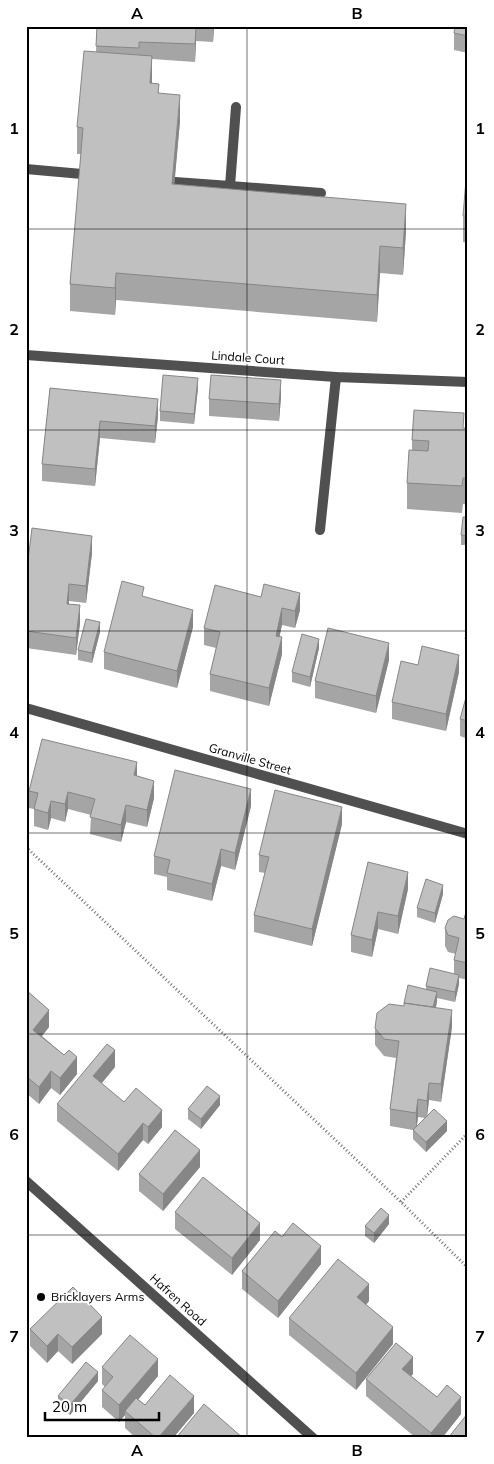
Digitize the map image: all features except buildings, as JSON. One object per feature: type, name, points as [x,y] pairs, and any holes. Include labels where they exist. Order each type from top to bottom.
[{"type":"street","points":[[230,186],[236,107]]},
{"type":"street","points":[[26,169],[82,174]]},
{"type":"street","points":[[174,182],[321,192]]},
{"type":"street","name":"Lindale Court","points":[[26,355],[336,377],[468,382]]},
{"type":"street","points":[[320,530],[336,377]]},
{"type":"street","name":"Granville Street","points":[[26,708],[468,834]]},
{"type":"street","name":"Hafren Road","points":[[26,1180],[313,1438]]},
{"type":"path","points":[[26,847],[401,1202],[468,1268]]},
{"type":"path","points":[[401,1202],[468,1133]]},
{"type":"place","name":"Bricklayers Arms","points":[[41,1297]]}]
